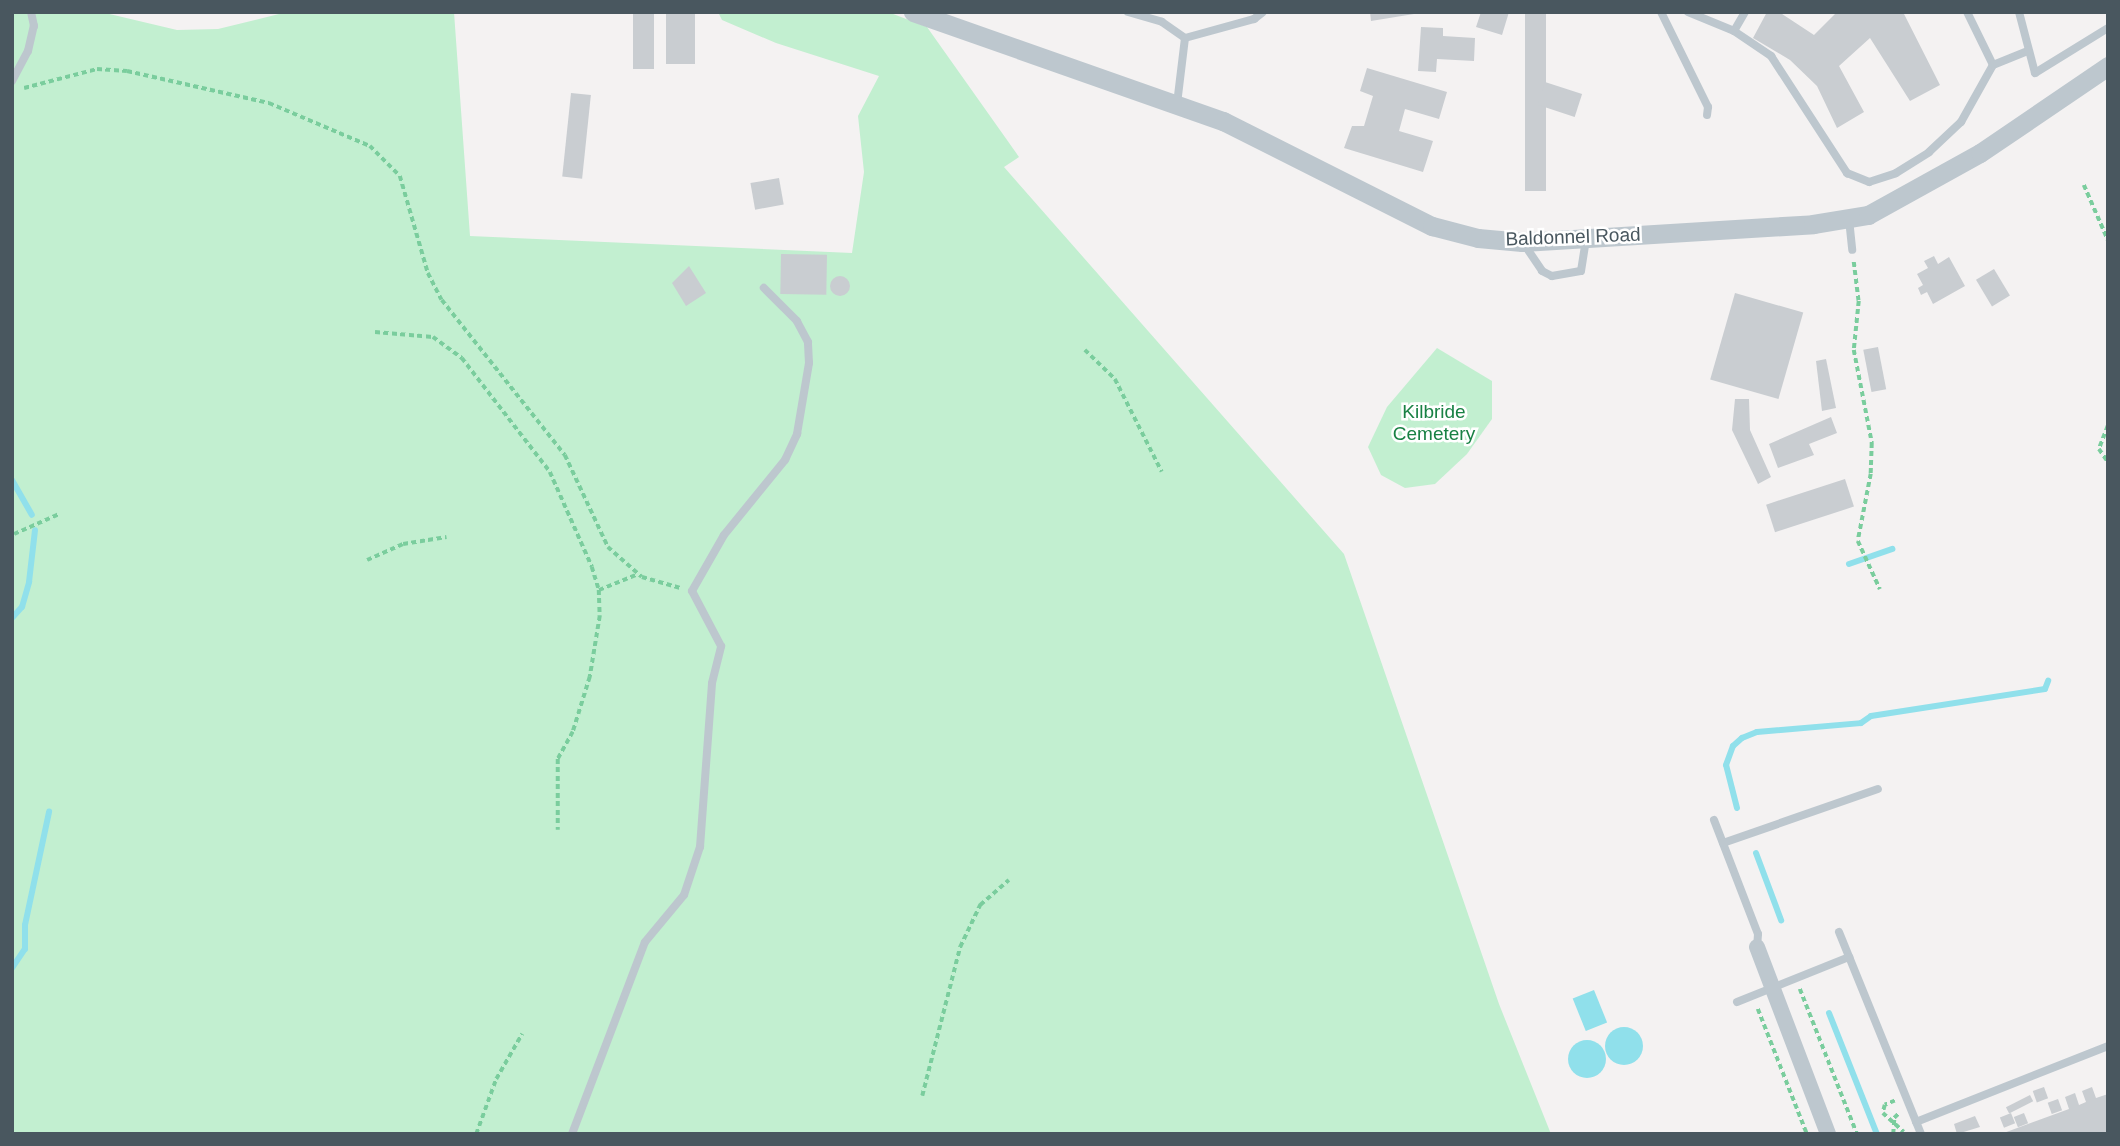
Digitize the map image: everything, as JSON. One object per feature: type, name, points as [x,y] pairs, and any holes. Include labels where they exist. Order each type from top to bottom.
[{"type":"street","name":"Baldonnel Road","points":[[921,14],[1177,104],[1277,146],[1432,226],[1478,239],[1522,242],[1586,240],[1849,219],[1883,209],[1919,190],[2108,66]]},
{"type":"street","points":[[1757,947],[1828,1134]]},
{"type":"lane","points":[[12,81],[29,51],[34,26],[31,12]]},
{"type":"lane","points":[[1128,12],[1162,22],[1185,38]]},
{"type":"lane","points":[[1185,38],[1254,19],[1263,12]]},
{"type":"lane","points":[[1661,12],[1708,107],[1707,115]]},
{"type":"lane","points":[[1688,12],[1734,31],[1771,56],[1847,173],[1869,182],[1896,173],[1918,159],[1961,122],[1993,65],[2028,51]]},
{"type":"lane","points":[[1734,31],[1745,12]]},
{"type":"lane","points":[[1967,12],[1993,65]]},
{"type":"lane","points":[[2020,12],[2035,73],[2108,28]]},
{"type":"lane","points":[[1177,104],[1185,38]]},
{"type":"lane","points":[[1849,219],[1852,250]]},
{"type":"lane","points":[[1522,242],[1542,271],[1552,276],[1581,271],[1586,240]]},
{"type":"lane","points":[[572,1134],[645,943],[684,895],[700,847],[712,683],[721,646],[692,591],[724,535],[785,460],[797,434],[809,363],[808,342],[797,321],[764,288]]},
{"type":"lane","points":[[1723,843],[1878,789]]},
{"type":"lane","points":[[1714,820],[1758,934],[1757,947]]},
{"type":"lane","points":[[1839,932],[1921,1134]]},
{"type":"lane","points":[[1737,1002],[1849,957]]},
{"type":"lane","points":[[1916,1122],[2108,1046]]},
{"type":"path","points":[[14,91],[97,69],[127,71],[269,103],[370,146],[388,160],[400,176],[428,273],[442,300],[565,455],[608,547],[638,574],[692,591]]},
{"type":"path","points":[[2084,185],[2108,240]]},
{"type":"path","points":[[1852,250],[1859,301],[1854,351],[1872,443],[1871,474],[1858,541],[1880,589]]},
{"type":"path","points":[[375,332],[433,337],[462,358],[550,472],[599,590],[600,616],[590,677],[573,732],[558,759],[558,830]]},
{"type":"path","points":[[1084,350],[1115,379],[1162,472]]},
{"type":"path","points":[[2108,426],[2099,449],[2108,462]]},
{"type":"path","points":[[14,534],[59,514]]},
{"type":"path","points":[[367,560],[403,544],[446,537]]},
{"type":"path","points":[[599,590],[638,574]]},
{"type":"path","points":[[922,1096],[960,947],[980,905],[1009,880]]},
{"type":"path","points":[[1795,977],[1857,1134]]},
{"type":"path","points":[[1753,995],[1807,1134]]},
{"type":"path","points":[[476,1134],[496,1079],[522,1034]]},
{"type":"path","points":[[1904,1134],[1883,1109],[1906,1096]]},
{"type":"path","points":[[1893,1121],[1910,1108]]},
{"type":"path","points":[[1893,1121],[1893,1134]]},
{"type":"green space","points":[[12,12],[101,12],[177,30],[218,29],[287,12],[454,12],[470,236],[852,253],[864,172],[858,116],[879,76],[776,43],[722,20],[718,12],[888,12],[927,27],[1019,157],[1004,167],[1344,554],[1499,1004],[1551,1134],[12,1134]]},
{"type":"green space","name":"Kilbride Cemetery","points":[[1437,348],[1492,381],[1492,419],[1467,454],[1435,484],[1405,488],[1381,475],[1368,447],[1387,407]]},
{"type":"water","points":[[1594,990],[1607,1022],[1586,1031],[1573,999]]},
{"type":"water","points":[[1624,1027],[1637,1033],[1643,1046],[1637,1059],[1624,1065],[1611,1059],[1605,1046],[1611,1033]]},
{"type":"water","points":[[1587,1040],[1600,1046],[1606,1059],[1600,1072],[1587,1078],[1574,1072],[1568,1059],[1574,1046]]},
{"type":"building","points":[[633,12],[654,12],[654,69],[633,69]]},
{"type":"building","points":[[666,12],[695,12],[695,64],[666,64]]},
{"type":"building","points":[[1370,12],[1413,12],[1414,14],[1371,21]]},
{"type":"building","points":[[1481,12],[1509,12],[1502,35],[1476,27]]},
{"type":"building","points":[[1525,12],[1546,12],[1546,191],[1525,191]]},
{"type":"building","points":[[1767,12],[1779,12],[1814,35],[1837,12],[1903,12],[1940,85],[1910,101],[1870,38],[1839,66],[1864,112],[1837,128],[1817,86],[1790,60],[1753,38]]},
{"type":"building","points":[[1421,27],[1443,28],[1443,36],[1475,38],[1474,61],[1437,59],[1436,72],[1418,71]]},
{"type":"building","points":[[1367,68],[1447,92],[1439,119],[1405,109],[1399,131],[1433,141],[1423,172],[1344,148],[1352,126],[1364,126],[1373,96],[1360,91]]},
{"type":"building","points":[[1545,82],[1582,94],[1575,117],[1538,105]]},
{"type":"building","points":[[571,93],[591,95],[582,179],[562,177]]},
{"type":"building","points":[[779,178],[784,205],[755,210],[750,183]]},
{"type":"building","points":[[781,254],[827,255],[826,295],[780,294]]},
{"type":"building","points":[[1934,256],[1938,264],[1949,257],[1965,286],[1933,304],[1927,292],[1921,295],[1918,288],[1923,285],[1917,274],[1928,268],[1924,261]]},
{"type":"building","points":[[689,266],[706,293],[686,306],[672,283]]},
{"type":"building","points":[[1994,269],[2010,296],[1992,306],[1976,280]]},
{"type":"building","points":[[840,276],[847,279],[850,286],[847,293],[840,296],[833,293],[830,286],[833,279]]},
{"type":"building","points":[[1735,293],[1803,313],[1778,399],[1710,380]]},
{"type":"building","points":[[1878,347],[1886,389],[1871,392],[1863,350]]},
{"type":"building","points":[[1826,359],[1836,408],[1822,411],[1816,361]]},
{"type":"building","points":[[1735,399],[1749,399],[1750,430],[1771,477],[1758,484],[1732,430]]},
{"type":"building","points":[[1831,417],[1837,433],[1809,444],[1814,455],[1778,468],[1769,444]]},
{"type":"building","points":[[1845,479],[1854,507],[1775,532],[1766,505]]},
{"type":"building","points":[[2044,1087],[2048,1098],[2037,1102],[2033,1091]]},
{"type":"building","points":[[2092,1087],[2096,1098],[2108,1094],[2108,1134],[2001,1134],[2069,1109],[2065,1097],[2075,1093],[2079,1105],[2086,1102],[2082,1091]]},
{"type":"building","points":[[2030,1095],[2033,1101],[2009,1113],[2006,1107]]},
{"type":"building","points":[[2058,1099],[2062,1110],[2052,1114],[2048,1103]]},
{"type":"building","points":[[2011,1113],[2015,1123],[2004,1128],[2000,1117]]},
{"type":"building","points":[[2024,1113],[2028,1123],[2018,1127],[2014,1117]]},
{"type":"building","points":[[1975,1116],[1980,1127],[1957,1134],[1954,1124]]},
{"type":"waterway","points":[[12,480],[32,515]]},
{"type":"waterway","points":[[12,618],[22,607],[29,582],[35,530]]},
{"type":"waterway","points":[[1849,564],[1892,549]]},
{"type":"waterway","points":[[1737,808],[1726,765],[1733,746],[1742,738],[1757,732],[1861,723],[1871,716],[2045,689],[2048,681]]},
{"type":"waterway","points":[[12,968],[25,949],[25,925],[49,812]]},
{"type":"waterway","points":[[1756,853],[1781,920]]},
{"type":"waterway","points":[[1829,1013],[1877,1134]]}]
